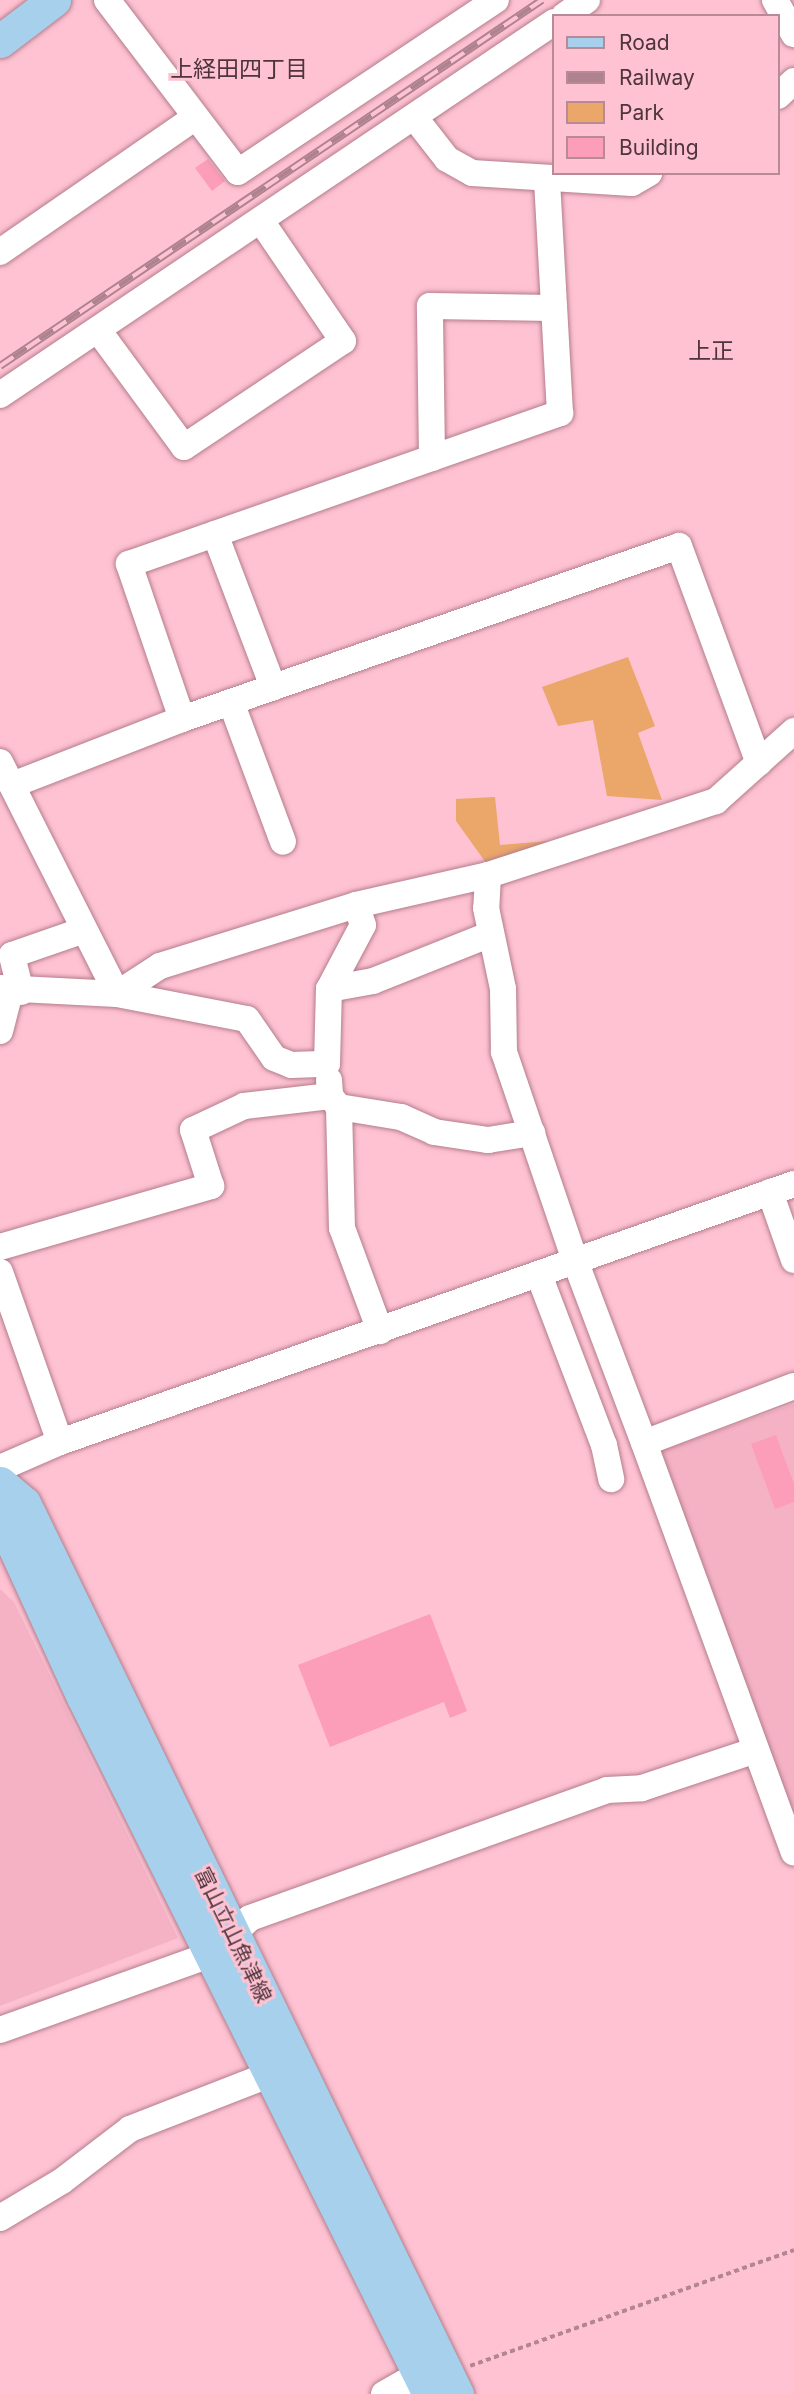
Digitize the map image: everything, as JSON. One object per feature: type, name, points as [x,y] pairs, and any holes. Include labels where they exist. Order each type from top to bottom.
[{"type":"main road","points":[[0,41],[54,0]]},
{"type":"main road","name":"富山立山魚津線","points":[[0,1483],[23,1503],[222,1944],[438,2384]]},
{"type":"main road","name":"富山立山魚津線","points":[[0,1516],[83,1697],[222,1944],[271,2074],[438,2384]]},
{"type":"street","points":[[107,0],[194,118],[238,172],[496,0]]},
{"type":"street","points":[[567,14],[587,0]]},
{"type":"street","points":[[777,1],[794,34]]},
{"type":"street","points":[[0,396],[552,23]]},
{"type":"street","points":[[780,94],[794,81]]},
{"type":"street","points":[[0,252],[194,118]]},
{"type":"street","points":[[415,118],[447,159],[472,173],[547,180],[632,183],[646,175]]},
{"type":"street","points":[[182,719],[129,564],[560,414],[547,180]]},
{"type":"street","points":[[98,330],[184,447],[195,440],[343,341],[261,221]]},
{"type":"street","points":[[432,458],[430,306],[554,308]]},
{"type":"street","points":[[215,534],[273,687]]},
{"type":"street","points":[[117,994],[6,774],[182,719],[679,545],[759,763]]},
{"type":"street","points":[[231,702],[283,842]]},
{"type":"street","points":[[117,994],[160,966],[356,905],[488,875],[716,802],[794,731]]},
{"type":"street","points":[[488,875],[486,908],[503,989],[504,1052],[576,1263],[794,1852]]},
{"type":"street","points":[[356,905],[363,925],[329,989],[327,1064],[334,1101],[342,1228],[380,1331]]},
{"type":"street","points":[[0,1031],[10,991],[12,955],[84,930]]},
{"type":"street","points":[[329,989],[373,981],[491,934]]},
{"type":"street","points":[[10,991],[117,994],[247,1019],[274,1058],[291,1065],[327,1064]]},
{"type":"street","points":[[0,1247],[211,1186],[193,1130],[244,1106],[334,1101],[401,1117],[434,1132],[488,1140],[532,1133]]},
{"type":"street","points":[[0,1468],[60,1442],[576,1263],[782,1188],[794,1260]]},
{"type":"street","points":[[0,1272],[60,1442]]},
{"type":"street","points":[[539,1275],[604,1445],[611,1479]]},
{"type":"street","points":[[644,1443],[794,1386]]},
{"type":"street","points":[[0,2030],[222,1944],[250,1918],[607,1790],[642,1788],[756,1750]]},
{"type":"street","points":[[0,2218],[62,2181],[130,2129],[271,2074]]},
{"type":"street","points":[[384,2394],[438,2384]]},
{"type":"path","points":[[438,2384],[794,2249]]},
{"type":"shaded area","points":[[794,1404],[794,1826],[658,1452]]},
{"type":"shaded area","points":[[0,1589],[14,1602],[178,1938],[0,2006]]},
{"type":"green space","points":[[628,657],[655,726],[638,733],[662,800],[607,796],[593,720],[558,726],[542,687]]},
{"type":"green space","points":[[495,797],[500,845],[563,840],[489,867],[456,821],[456,799]]},
{"type":"building","points":[[208,159],[225,181],[212,191],[195,168]]},
{"type":"building","points":[[776,1435],[794,1484],[794,1502],[775,1509],[751,1444]]},
{"type":"building","points":[[430,1614],[467,1711],[450,1718],[444,1702],[330,1747],[298,1665]]},
{"type":"railway","points":[[0,366],[542,0]]},
{"type":"district","name":"上経田四丁目","points":[[239,69]]},
{"type":"district","name":"上正","points":[[711,351]]}]
